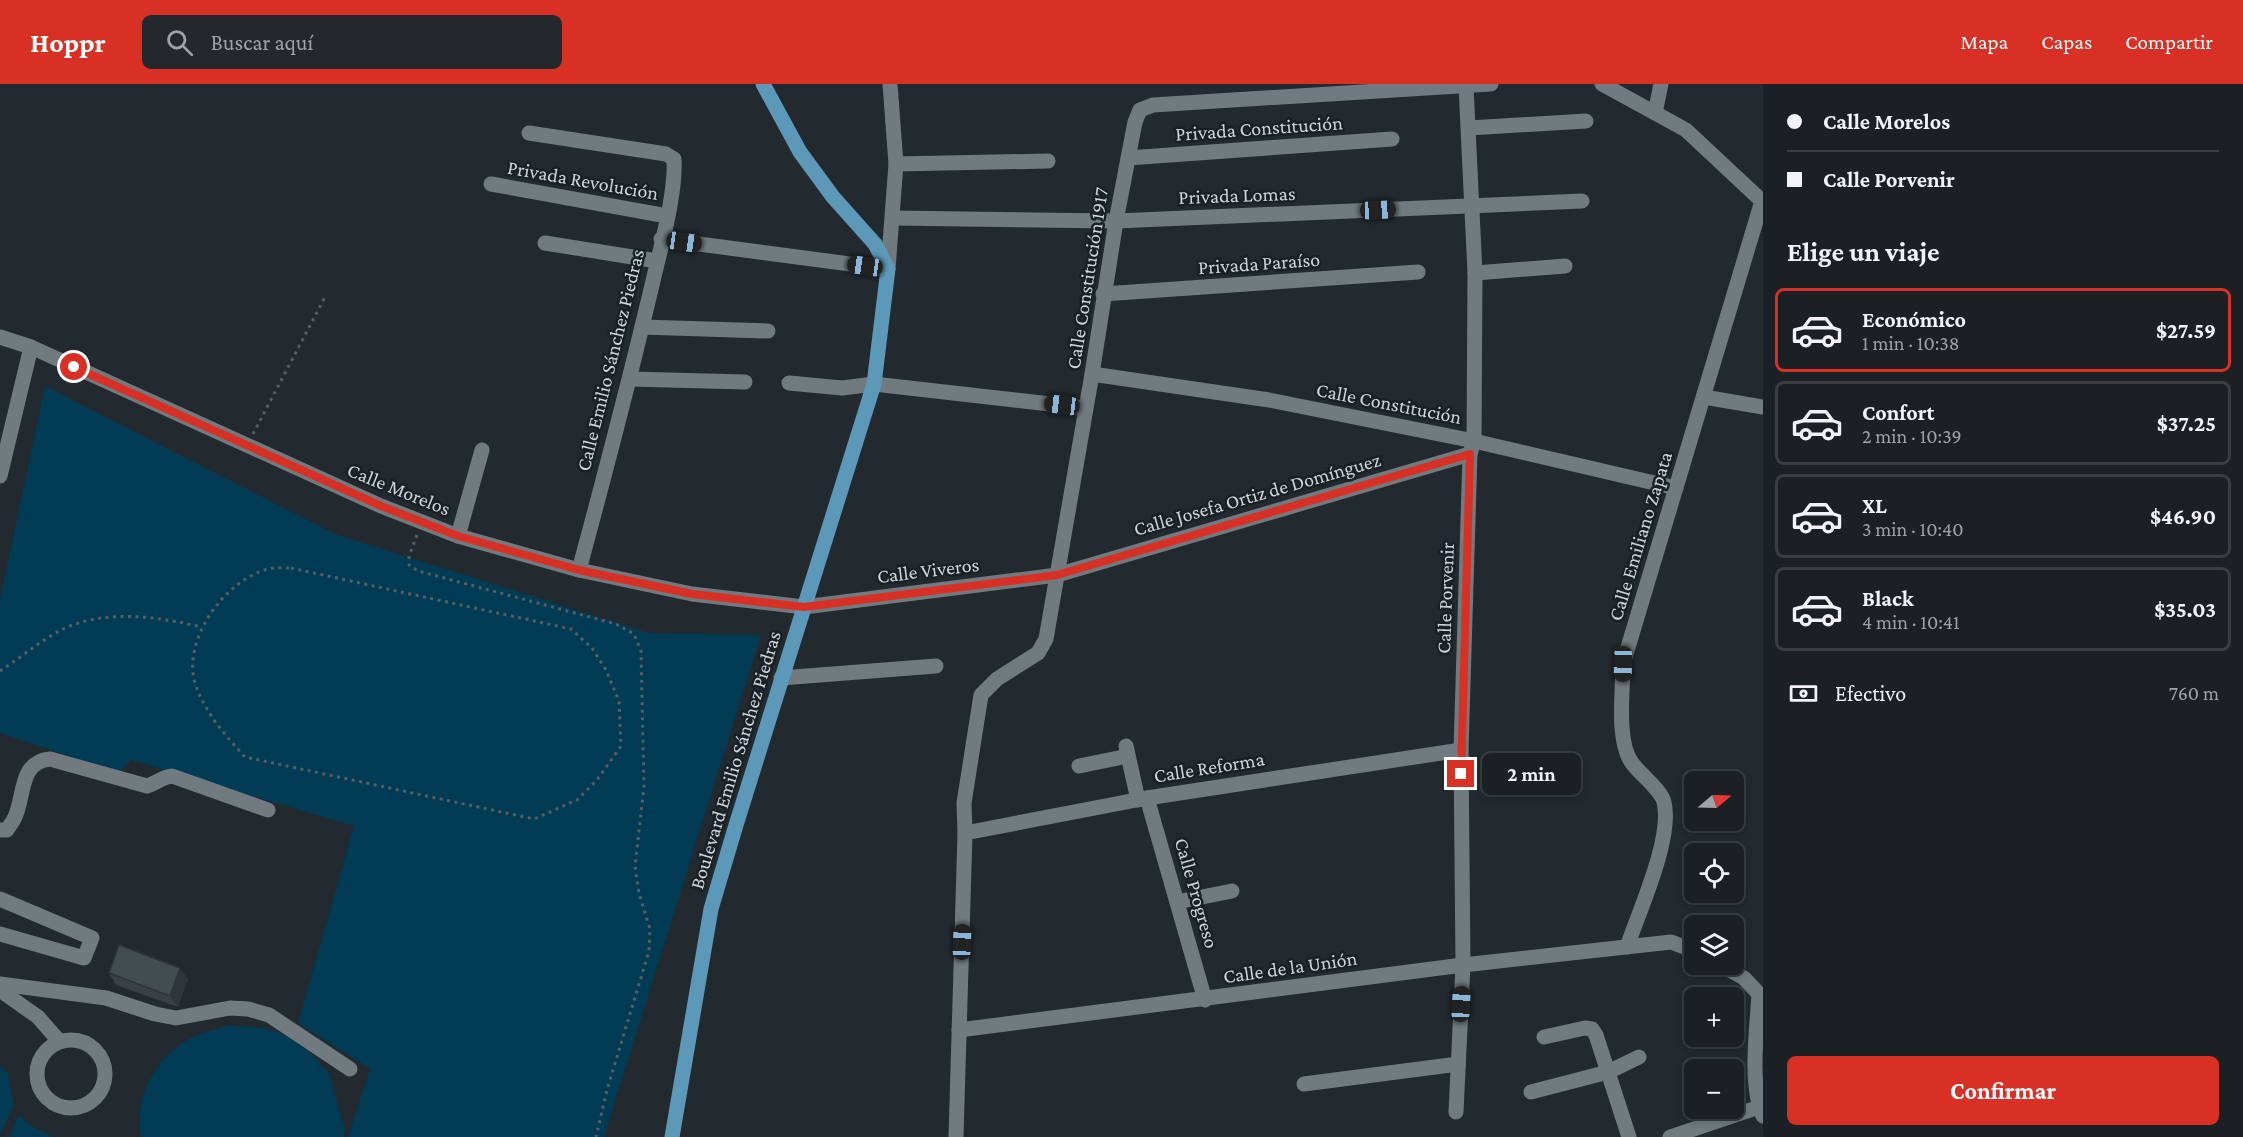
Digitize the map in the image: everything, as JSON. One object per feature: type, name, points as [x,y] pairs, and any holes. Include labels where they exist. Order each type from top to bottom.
[{"type":"main road","points":[[763,84],[800,152],[833,197],[875,244],[888,269]]},
{"type":"main road","name":"Boulevard Emilio Sánchez Piedras","points":[[672,1137],[711,909],[874,384],[888,269]]},
{"type":"street","points":[[661,239],[888,269],[896,164],[890,84]]},
{"type":"street","points":[[1466,86],[1491,84]]},
{"type":"street","points":[[1602,84],[1686,130],[1762,202]]},
{"type":"street","points":[[1655,113],[1660,84]]},
{"type":"street","name":"Calle Constitución 1917","points":[[956,1137],[964,803],[981,695],[997,679],[1038,653],[1046,639],[1092,374],[1103,294],[1135,122],[1140,110],[1153,105],[1466,86]]},
{"type":"street","name":"Calle Porvenir","points":[[1456,1112],[1463,965],[1461,750],[1472,447],[1475,273],[1466,86]]},
{"type":"street","points":[[1469,128],[1586,121]]},
{"type":"street","name":"Calle Emilio Sánchez Piedras","points":[[529,133],[666,154],[674,159],[675,170],[667,216],[630,379],[579,570]]},
{"type":"street","name":"Privada Constitución","points":[[1128,158],[1392,139]]},
{"type":"street","points":[[896,164],[1048,161]]},
{"type":"street","name":"Privada Revolución","points":[[491,184],[667,216]]},
{"type":"street","name":"Privada Lomas","points":[[892,218],[1116,221],[1582,201]]},
{"type":"street","name":"Calle Emiliano Zapata","points":[[1627,947],[1657,861],[1666,818],[1664,799],[1630,762],[1622,735],[1623,664],[1762,202]]},
{"type":"street","points":[[544,243],[657,261]]},
{"type":"street","points":[[1475,273],[1565,266]]},
{"type":"street","name":"Privada Paraíso","points":[[1103,294],[1418,273]]},
{"type":"street","points":[[642,327],[768,331]]},
{"type":"street","name":"Calle Morelos","points":[[1,340],[30,347],[247,447],[458,536],[579,570],[692,594],[804,607]]},
{"type":"street","points":[[0,476],[30,347]]},
{"type":"street","name":"Calle Constitución","points":[[1092,374],[1269,400],[1472,447],[1676,488]]},
{"type":"street","points":[[630,379],[745,382]]},
{"type":"street","points":[[789,383],[842,388],[874,384],[1085,408]]},
{"type":"street","points":[[1704,397],[1763,407]]},
{"type":"street","name":"Calle Josefa Ortiz de Domínguez","points":[[1057,575],[1472,447]]},
{"type":"street","points":[[458,536],[482,450]]},
{"type":"street","name":"Calle Viveros","points":[[804,607],[1057,575]]},
{"type":"street","points":[[781,678],[936,666]]},
{"type":"street","name":"Calle Reforma","points":[[965,833],[1142,799],[1461,750]]},
{"type":"street","name":"Calle Progreso","points":[[1079,766],[1127,751],[1178,902],[1205,999]]},
{"type":"street","points":[[0,830],[6,830],[15,818],[28,770],[38,760],[50,759],[147,786],[155,784],[164,777],[172,776],[268,810]]},
{"type":"street","points":[[1178,902],[1232,891]]},
{"type":"street","points":[[0,899],[92,938],[84,958],[0,934]]},
{"type":"street","points":[[1627,947],[1671,942],[1684,947]]},
{"type":"street","name":"Calle de la Unión","points":[[959,1030],[1463,965],[1627,947]]},
{"type":"street","points":[[1670,1137],[1761,1111],[1755,1064],[1761,991],[1739,975]]},
{"type":"street","points":[[0,984],[106,998],[155,1014],[176,1018],[230,1008],[248,1009],[268,1015],[351,1069]]},
{"type":"street","points":[[0,990],[38,1017],[58,1041]]},
{"type":"street","points":[[1544,1037],[1585,1028],[1592,1029],[1596,1035],[1629,1137]]},
{"type":"street","points":[[76,1039],[93,1047],[104,1061],[106,1079],[99,1096],[84,1107],[66,1109],[50,1101],[39,1087],[37,1069],[44,1052],[58,1041],[76,1039]]},
{"type":"street","points":[[1531,1092],[1608,1072],[1639,1057]]},
{"type":"street","points":[[1304,1084],[1458,1064]]},
{"type":"path","points":[[247,447],[326,297]]},
{"type":"path","points":[[422,522],[409,556],[410,565],[418,572],[616,624],[634,634],[641,651],[644,787],[635,866],[639,893],[650,929],[649,951],[610,1078],[596,1137]]},
{"type":"path","points":[[291,568],[571,629],[592,648],[606,670],[620,701],[621,746],[597,780],[578,800],[534,819],[245,757],[216,726],[195,685],[193,651],[201,627],[220,601],[249,577],[269,569],[291,568]]},
{"type":"path","points":[[0,671],[62,630],[106,616],[165,618],[201,627]]},
{"type":"shaded area","points":[[45,386],[335,534],[649,633],[761,635],[604,1137],[348,1137],[370,1069],[298,1023],[354,826],[131,760],[119,773],[0,733],[0,599]]},
{"type":"shaded area","points":[[229,1025],[264,1028],[285,1035],[307,1049],[329,1073],[345,1130],[344,1137],[141,1137],[140,1108],[149,1081],[157,1068],[177,1047],[189,1039]]},
{"type":"shaded area","points":[[0,1066],[8,1074],[14,1105],[0,1135]]},
{"type":"shaded area","points":[[19,1115],[31,1126],[53,1137],[9,1137]]},
{"type":"building","points":[[119,945],[180,968],[170,996],[109,973]]},
{"type":"route","points":[[74,367],[381,506],[458,536],[579,570],[692,594],[804,607],[1057,575],[1470,454],[1461,774]]}]
